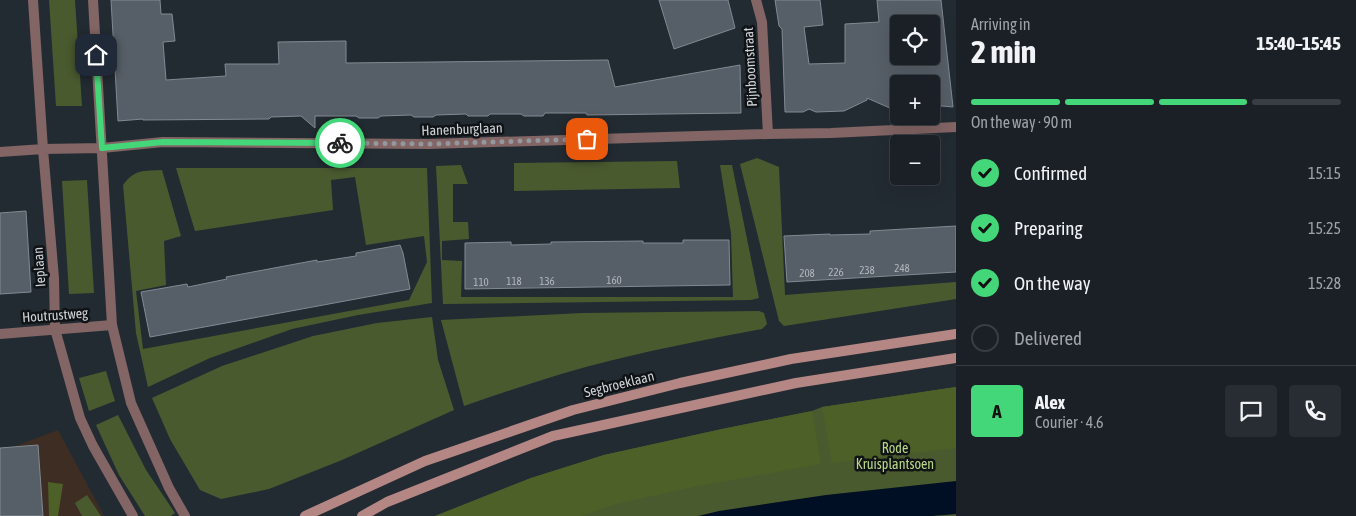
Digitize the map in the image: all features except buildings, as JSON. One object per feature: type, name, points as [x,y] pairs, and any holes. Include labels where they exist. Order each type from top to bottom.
[{"type":"main road","name":"Segbroeklaan","points":[[305,516],[426,461],[573,410],[680,382],[791,360],[956,334]]},
{"type":"main road","points":[[362,516],[387,502],[553,436],[796,383],[956,358]]},
{"type":"street","name":"Ieplaan","points":[[33,0],[54,278],[55,328],[80,418],[92,446],[132,516]]},
{"type":"street","points":[[94,0],[112,325],[131,403],[168,488],[184,516]]},
{"type":"street","name":"Pijnboomstraat","points":[[756,0],[762,22],[768,134]]},
{"type":"street","name":"Hanenburglaan","points":[[0,152],[102,148],[163,142],[429,144],[831,133],[956,127]]},
{"type":"street","name":"Houtrustweg","points":[[0,334],[55,328],[112,325]]},
{"type":"shaded area","points":[[58,430],[104,516],[0,516],[13,447]]},
{"type":"green space","points":[[49,0],[75,0],[82,106],[56,106]]},
{"type":"green space","points":[[757,158],[779,167],[785,295],[956,282],[956,299],[784,326],[779,321],[740,164]]},
{"type":"green space","points":[[677,161],[680,188],[514,191],[514,163]]},
{"type":"green space","points":[[461,165],[468,184],[453,184],[453,222],[468,222],[469,239],[442,241],[442,260],[462,261],[461,297],[733,297],[731,233],[720,165],[732,165],[759,298],[751,300],[443,304],[436,166]]},
{"type":"green space","points":[[176,168],[427,168],[432,303],[358,315],[292,329],[210,358],[148,387],[136,333],[123,185],[136,173],[162,170],[181,236],[164,241],[166,285],[136,291],[143,349],[409,300],[427,262],[424,236],[366,245],[355,177],[331,180],[333,210],[195,231]]},
{"type":"green space","points":[[87,180],[94,293],[69,294],[62,181]]},
{"type":"green space","points":[[759,311],[764,313],[767,324],[762,329],[668,347],[594,365],[538,381],[464,406],[441,320],[582,313]]},
{"type":"green space","points":[[432,317],[438,360],[454,410],[342,460],[269,489],[221,499],[200,490],[170,439],[152,398],[222,366],[313,336],[377,323]]},
{"type":"green space","points":[[106,371],[115,401],[89,411],[79,378]]},
{"type":"green space","name":"Rode Kruisplantsoen","points":[[956,387],[956,516],[435,516],[531,478],[604,455],[812,411],[822,407]]},
{"type":"green space","points":[[956,387],[956,448],[832,463],[822,407]]},
{"type":"green space","points":[[812,411],[821,464],[698,486],[616,504],[581,516],[435,516],[531,478],[604,455]]},
{"type":"green space","points":[[118,415],[146,470],[175,513],[171,516],[145,516],[119,475],[96,425]]},
{"type":"green space","points":[[48,482],[63,484],[58,516],[49,516]]},
{"type":"green space","points":[[87,495],[101,516],[82,516],[75,503]]},
{"type":"water","points":[[956,481],[956,514],[932,516],[698,516],[719,511],[826,495]]},
{"type":"way so far","points":[[340,143],[429,144],[587,139]]},
{"type":"route","points":[[96,55],[102,148],[163,142],[340,143]]}]
